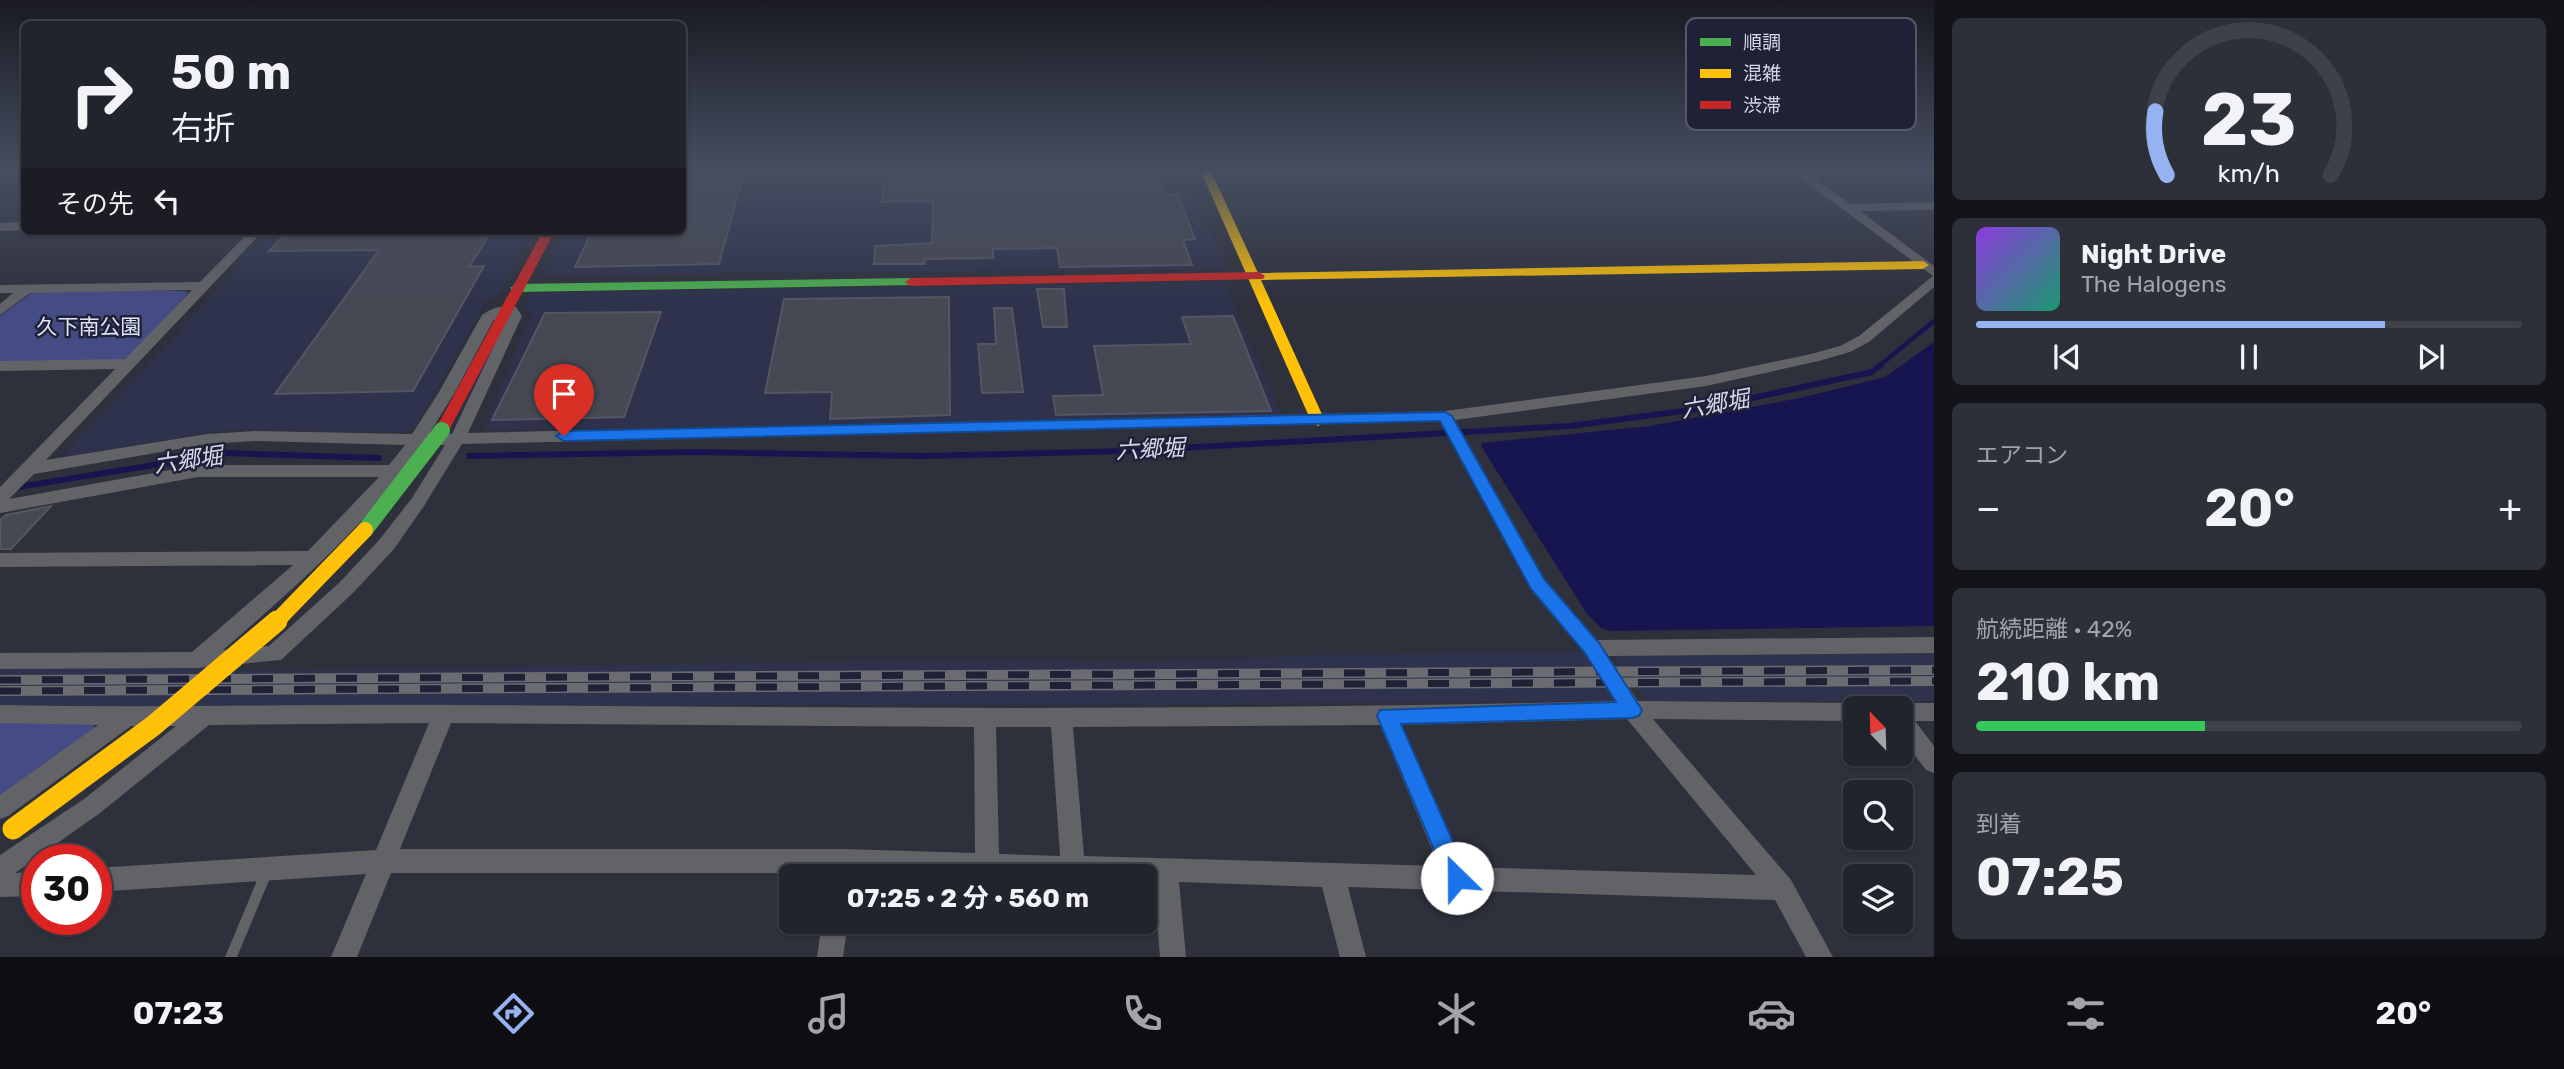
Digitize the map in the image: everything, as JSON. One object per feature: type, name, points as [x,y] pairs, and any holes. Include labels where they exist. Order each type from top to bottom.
[{"type":"street","points":[[1226,214],[1318,421]]},
{"type":"street","points":[[1855,214],[1930,265]]},
{"type":"street","points":[[0,227],[21,226]]},
{"type":"street","points":[[0,498],[253,235]]},
{"type":"street","points":[[0,661],[197,660],[274,654],[315,620],[387,544],[450,434],[504,310],[547,235]]},
{"type":"street","points":[[516,288],[1930,265]]},
{"type":"street","points":[[0,474],[24,473],[206,439],[257,436],[417,440],[450,434],[1318,421],[1445,416],[1706,381],[1814,358],[1845,349],[1864,339],[1934,280]]},
{"type":"street","points":[[0,289],[204,286]]},
{"type":"street","points":[[0,311],[26,289]]},
{"type":"street","points":[[197,660],[313,558],[392,471],[434,415],[487,318],[504,310]]},
{"type":"street","points":[[0,366],[131,364]]},
{"type":"street","points":[[1445,416],[1538,584],[1592,648],[1632,710],[1782,888],[1820,957]]},
{"type":"street","points":[[6,833],[171,711],[301,597],[390,503],[450,434]]},
{"type":"street","points":[[0,507],[198,471],[392,471]]},
{"type":"street","points":[[0,560],[313,558]]},
{"type":"street","points":[[1592,648],[1934,645]]},
{"type":"street","points":[[0,714],[127,717],[444,714],[1061,718],[1387,716],[1632,710],[1843,712]]},
{"type":"street","points":[[1913,712],[1934,712]]},
{"type":"street","points":[[344,957],[444,714]]},
{"type":"street","points":[[0,869],[92,806],[206,715]]},
{"type":"street","points":[[1387,716],[1457,878]]},
{"type":"street","points":[[0,808],[127,717]]},
{"type":"street","points":[[985,718],[987,864]]},
{"type":"street","points":[[1061,718],[1073,864]]},
{"type":"street","points":[[1913,736],[1934,763]]},
{"type":"street","points":[[112,879],[267,872],[385,861],[779,868]]},
{"type":"street","points":[[1157,870],[1782,888]]},
{"type":"street","points":[[1166,870],[1173,957]]},
{"type":"street","points":[[1332,875],[1353,957]]},
{"type":"street","points":[[0,886],[21,885]]},
{"type":"street","points":[[830,957],[833,934]]},
{"type":"lane","points":[[230,957],[267,872]]},
{"type":"shaded area","points":[[686,214],[1203,214],[1226,269],[542,275],[564,235],[686,235]]},
{"type":"shaded area","points":[[268,235],[531,235],[500,292],[486,302],[415,427],[408,432],[229,430],[62,457],[245,260],[236,259],[245,250],[256,249]]},
{"type":"shaded area","points":[[1224,282],[1282,417],[483,430],[532,314],[525,305],[531,293]]},
{"type":"shaded area","points":[[1934,342],[1934,626],[1611,631],[1601,628],[1587,614],[1481,446],[1482,443],[1650,426],[1800,398],[1885,377]]},
{"type":"shaded area","points":[[1582,651],[1614,695],[1613,701],[135,709],[0,705],[0,666],[177,667],[250,671],[926,660],[1154,662],[1335,655]]},
{"type":"shaded area","points":[[1934,653],[1934,701],[1913,701],[1913,696],[1843,696],[1843,701],[1648,701],[1615,661],[1618,656]]},
{"type":"green space","name":"久下南公園","points":[[34,291],[188,293],[133,356],[121,360],[0,362],[0,316]]},
{"type":"green space","points":[[94,722],[93,735],[0,797],[0,723]]},
{"type":"building","points":[[686,214],[733,214],[719,264],[575,267],[590,235],[686,235]]},
{"type":"building","points":[[933,214],[1185,214],[1195,239],[1183,240],[1192,265],[1060,267],[1057,248],[993,249],[993,258],[924,259],[925,264],[874,264],[875,246],[932,243]]},
{"type":"building","points":[[284,235],[489,235],[469,267],[484,266],[413,391],[275,394],[379,250],[269,251]]},
{"type":"building","points":[[1037,289],[1064,289],[1067,327],[1043,327]]},
{"type":"building","points":[[949,297],[950,415],[830,419],[832,392],[765,393],[784,299]]},
{"type":"building","points":[[994,308],[1012,308],[1023,392],[982,393],[978,344],[996,344]]},
{"type":"building","points":[[661,312],[624,417],[492,420],[545,313]]},
{"type":"building","points":[[1233,316],[1271,411],[1056,415],[1053,396],[1103,395],[1094,346],[1191,344],[1182,317]]},
{"type":"building","points":[[51,506],[11,549],[0,549],[0,520],[6,515]]},
{"type":"waterway","name":"六郷堀","points":[[1879,366],[1934,321]]},
{"type":"waterway","name":"六郷堀","points":[[469,456],[696,452],[922,456],[1127,451],[1570,426],[1706,408],[1872,372],[1881,365]]},
{"type":"waterway","name":"六郷堀","points":[[0,490],[227,453],[379,458]]},
{"type":"railway","points":[[0,680],[1934,670]]},
{"type":"railway","points":[[0,691],[1934,681]]},
{"type":"traffic: fast","points":[[516,288],[911,282]]},
{"type":"traffic: fast","points":[[365,530],[442,430]]},
{"type":"traffic: slow","points":[[1225,214],[1318,421]]},
{"type":"traffic: slow","points":[[1259,276],[1923,265]]},
{"type":"traffic: slow","points":[[13,829],[198,690],[285,613],[365,530]]},
{"type":"traffic: jam","points":[[442,430],[547,235]]},
{"type":"traffic: jam","points":[[911,282],[1259,276]]},
{"type":"route","points":[[564,436],[880,431],[1445,416],[1538,584],[1592,648],[1605,673],[1632,710],[1387,716],[1457,878]]}]
